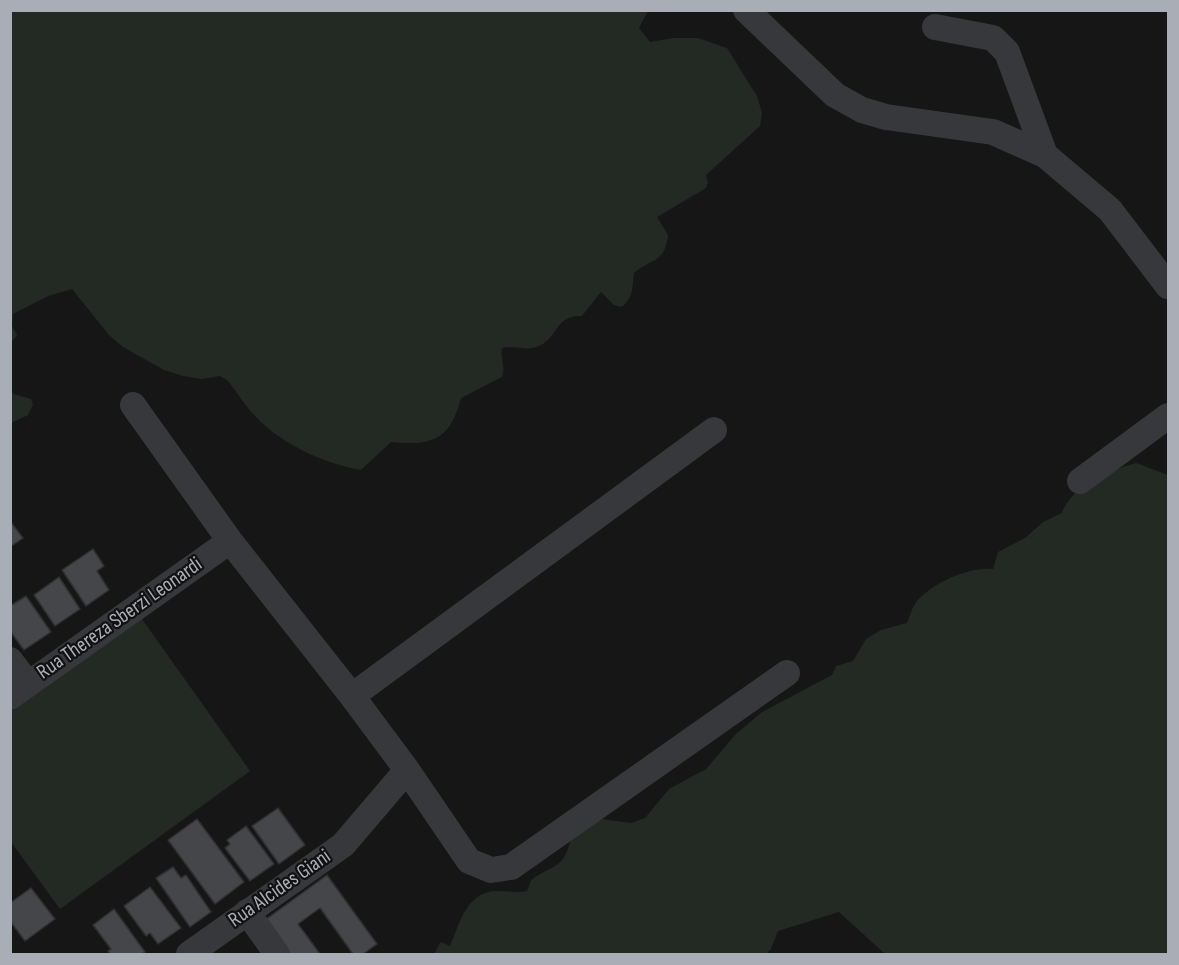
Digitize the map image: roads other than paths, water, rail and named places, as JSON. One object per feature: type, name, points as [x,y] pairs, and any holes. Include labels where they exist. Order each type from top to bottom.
[{"type":"street","points":[[746,10],[835,95],[862,110],[886,117],[993,132],[1045,155],[1110,210],[1168,286]]},
{"type":"street","points":[[935,27],[993,38],[1007,52],[1045,155]]},
{"type":"street","points":[[133,405],[230,542],[352,696],[407,770],[469,861],[491,870],[511,867],[787,673]]},
{"type":"street","points":[[1080,481],[1168,416]]},
{"type":"street","points":[[352,696],[714,430]]},
{"type":"street","name":"Rua Thereza Sberzi Leonardi","points":[[19,690],[230,542]]},
{"type":"street","points":[[10,660],[19,690]]},
{"type":"street","name":"Rua Alcides Giani","points":[[189,954],[343,845],[407,770]]},
{"type":"street","points":[[247,912],[277,954]]}]
